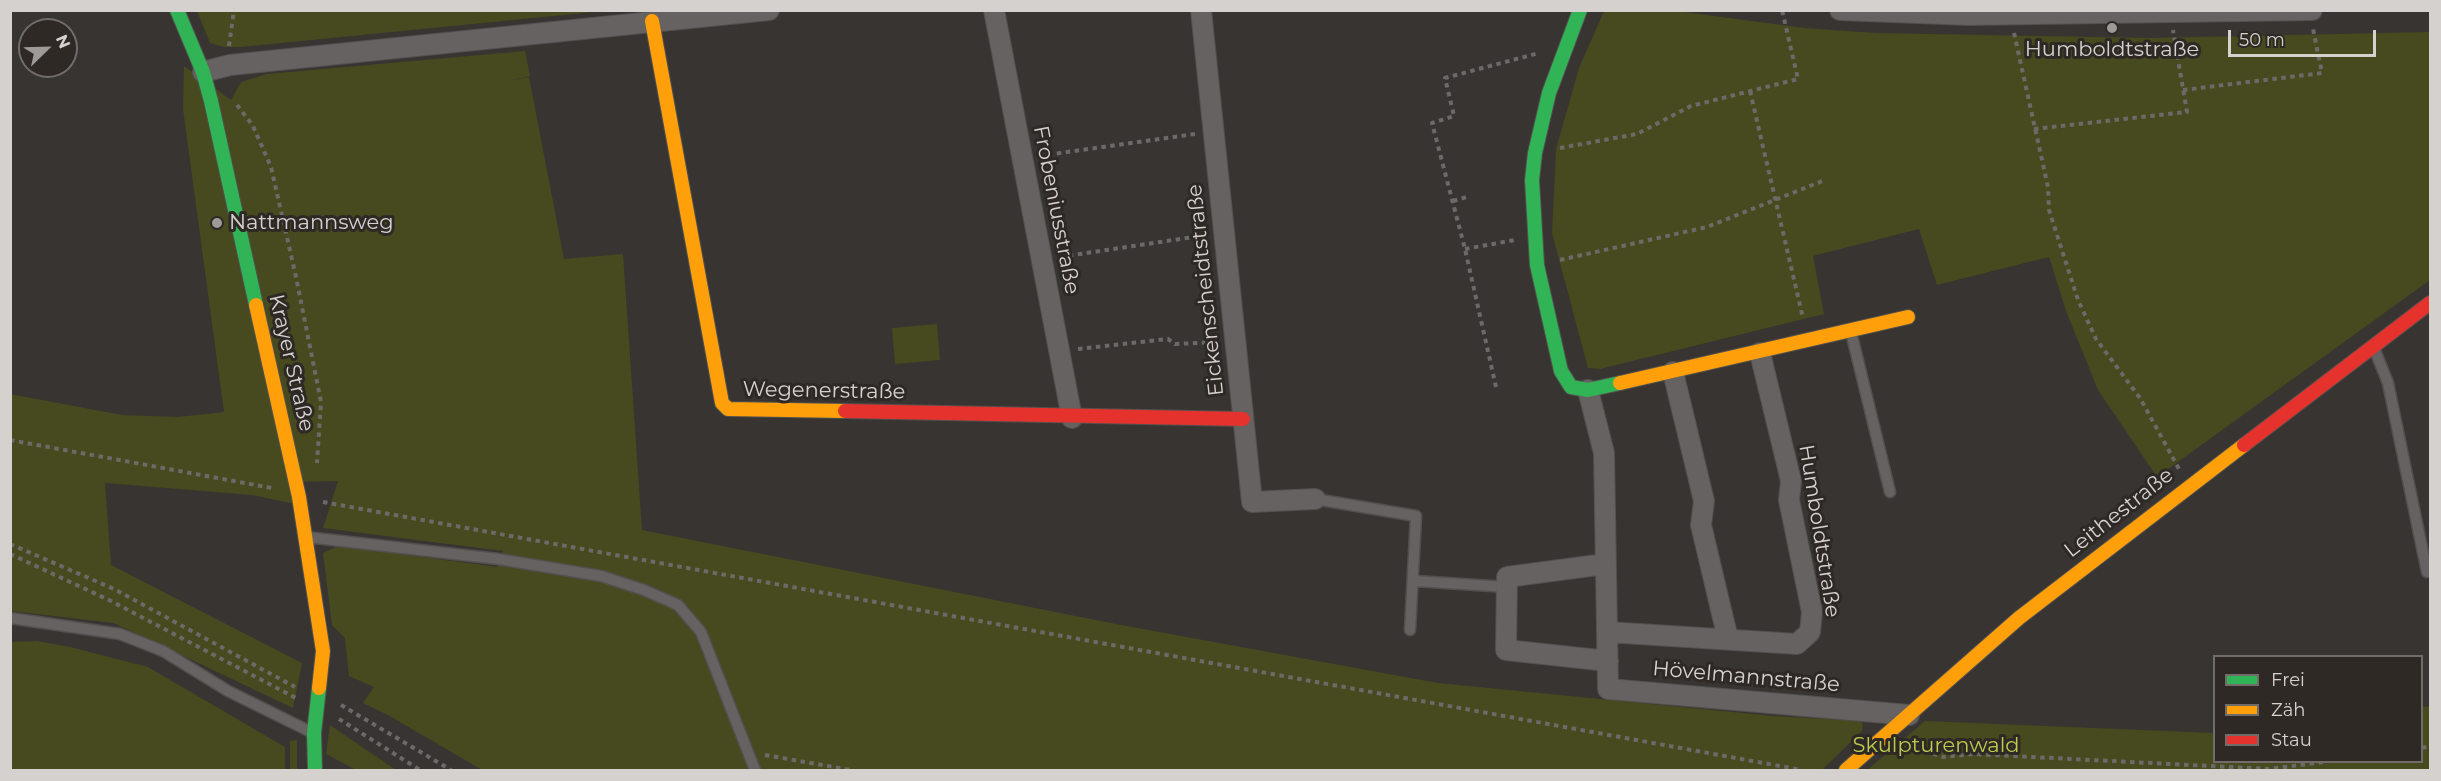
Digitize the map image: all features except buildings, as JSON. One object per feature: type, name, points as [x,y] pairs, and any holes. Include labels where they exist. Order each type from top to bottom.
[{"type":"street","name":"Krayer Straße","points":[[177,10],[203,72],[299,497],[322,651],[315,733],[315,771]]},
{"type":"street","points":[[203,72],[230,65],[769,10]]},
{"type":"street","name":"Frobeniusstraße","points":[[994,10],[1072,418]]},
{"type":"street","name":"Eickenscheidtstraße","points":[[1201,10],[1252,502],[1315,499]]},
{"type":"street","points":[[1580,10],[1549,93],[1535,153],[1532,180],[1533,236],[1537,265],[1561,371],[1571,387],[1588,390],[1760,353],[1908,317]]},
{"type":"street","points":[[1840,10],[1882,14],[2010,15],[2311,11]]},
{"type":"street","name":"Wegenerstraße","points":[[652,21],[722,403],[728,409],[1072,418],[1243,419]]},
{"type":"street","name":"Leithestraße","points":[[1846,771],[2019,618],[2430,303]]},
{"type":"street","name":"Humboldtstraße","points":[[1607,632],[1797,644],[1810,632],[1812,622],[1789,500],[1791,481],[1760,353]]},
{"type":"street","points":[[1673,372],[1704,501],[1701,525],[1728,639]]},
{"type":"street","name":"Hövelmannstraße","points":[[1588,390],[1604,453],[1608,689],[1909,715]]},
{"type":"street","points":[[1605,564],[1507,577],[1506,650],[1608,661]]},
{"type":"lane","points":[[1851,331],[1890,492]]},
{"type":"lane","points":[[2373,345],[2388,383],[2427,572],[2430,571]]},
{"type":"lane","points":[[1315,499],[1416,516],[1410,630]]},
{"type":"lane","points":[[306,537],[498,560],[601,576],[644,590],[678,605],[701,632],[754,771]]},
{"type":"lane","points":[[1414,581],[1507,587]]},
{"type":"lane","points":[[10,618],[120,634],[163,651],[228,691],[302,730],[315,733]]},
{"type":"path","points":[[230,65],[229,38],[234,10]]},
{"type":"path","points":[[1535,153],[1637,134],[1691,106],[1798,79],[1782,10]]},
{"type":"path","points":[[2183,90],[2322,73],[2311,11]]},
{"type":"path","points":[[2034,129],[2187,112],[2183,90],[2157,12]]},
{"type":"path","points":[[2010,15],[2048,187],[2049,210],[2089,324],[2097,339],[2140,398],[2189,486]]},
{"type":"path","points":[[1496,387],[1465,249],[1432,123],[1454,116],[1445,78],[1566,46]]},
{"type":"path","points":[[1750,91],[1809,341]]},
{"type":"path","points":[[253,126],[271,167],[321,402],[319,445]]},
{"type":"path","points":[[1022,158],[1214,132]]},
{"type":"path","points":[[1537,265],[1707,227],[1825,180]]},
{"type":"path","points":[[1453,201],[1470,196]]},
{"type":"path","points":[[1041,260],[1224,232]]},
{"type":"path","points":[[1465,249],[1533,236]]},
{"type":"path","points":[[1059,352],[1168,339],[1175,344],[1235,341]]},
{"type":"path","points":[[10,440],[275,488],[299,497],[1803,771]]},
{"type":"path","points":[[10,544],[114,589],[319,704],[420,771]]},
{"type":"path","points":[[10,554],[109,600],[319,704],[344,706],[451,771]]},
{"type":"path","points":[[1880,739],[1944,757],[1996,754],[2269,770],[2317,763]]},
{"type":"path","points":[[747,752],[851,771]]},
{"type":"green space","points":[[197,10],[604,11],[224,47],[210,43]]},
{"type":"green space","points":[[1604,11],[1677,11],[1804,28],[1876,33],[2151,38],[2430,32],[2430,280],[2157,477],[2098,390],[2066,311],[2049,257],[1937,285],[1919,229],[1813,256],[1824,314],[1600,369],[1588,368],[1552,233],[1556,149],[1579,68]]},
{"type":"green space","points":[[525,51],[530,76],[508,81],[529,77],[564,259],[623,254],[642,530],[1121,625],[1438,683],[1773,716],[1860,721],[1863,724],[1862,731],[1822,770],[482,770],[388,715],[363,703],[374,687],[349,676],[345,638],[332,625],[323,553],[338,546],[498,567],[503,551],[323,528],[338,481],[297,482],[300,505],[252,495],[105,483],[111,565],[302,663],[293,708],[114,623],[11,611],[10,394],[122,415],[178,417],[224,412],[183,109],[184,66],[231,100],[241,82],[267,74]]},
{"type":"green space","points":[[937,324],[940,360],[895,364],[892,328]]},
{"type":"green space","points":[[37,641],[148,667],[285,747],[285,770],[11,770],[11,642]]},
{"type":"green space","name":"Skulpturenwald","points":[[2430,706],[2430,770],[1867,770],[1925,721],[2213,733],[2213,763],[2423,763],[2423,707]]},
{"type":"green space","points":[[330,725],[396,770],[356,770],[326,754]]},
{"type":"green space","points":[[297,740],[297,770],[290,770],[290,741]]},
{"type":"traffic: fast","points":[[177,10],[203,72],[211,101],[256,305]]},
{"type":"traffic: fast","points":[[1580,10],[1549,93],[1535,153],[1532,180],[1537,265],[1561,371],[1571,387],[1588,390],[1620,383]]},
{"type":"traffic: fast","points":[[315,770],[314,733],[319,688]]},
{"type":"traffic: slow","points":[[652,21],[722,403],[728,409],[845,411]]},
{"type":"traffic: slow","points":[[256,305],[299,497],[323,651],[319,688]]},
{"type":"traffic: slow","points":[[1620,383],[1908,317]]},
{"type":"traffic: slow","points":[[1846,770],[2019,618],[2244,445]]},
{"type":"traffic: jam","points":[[2244,445],[2430,303]]},
{"type":"traffic: jam","points":[[845,411],[1243,419]]},
{"type":"place","name":"Humboldtstraße","points":[[2112,28]]},
{"type":"place","name":"Nattmannsweg","points":[[217,223]]}]
